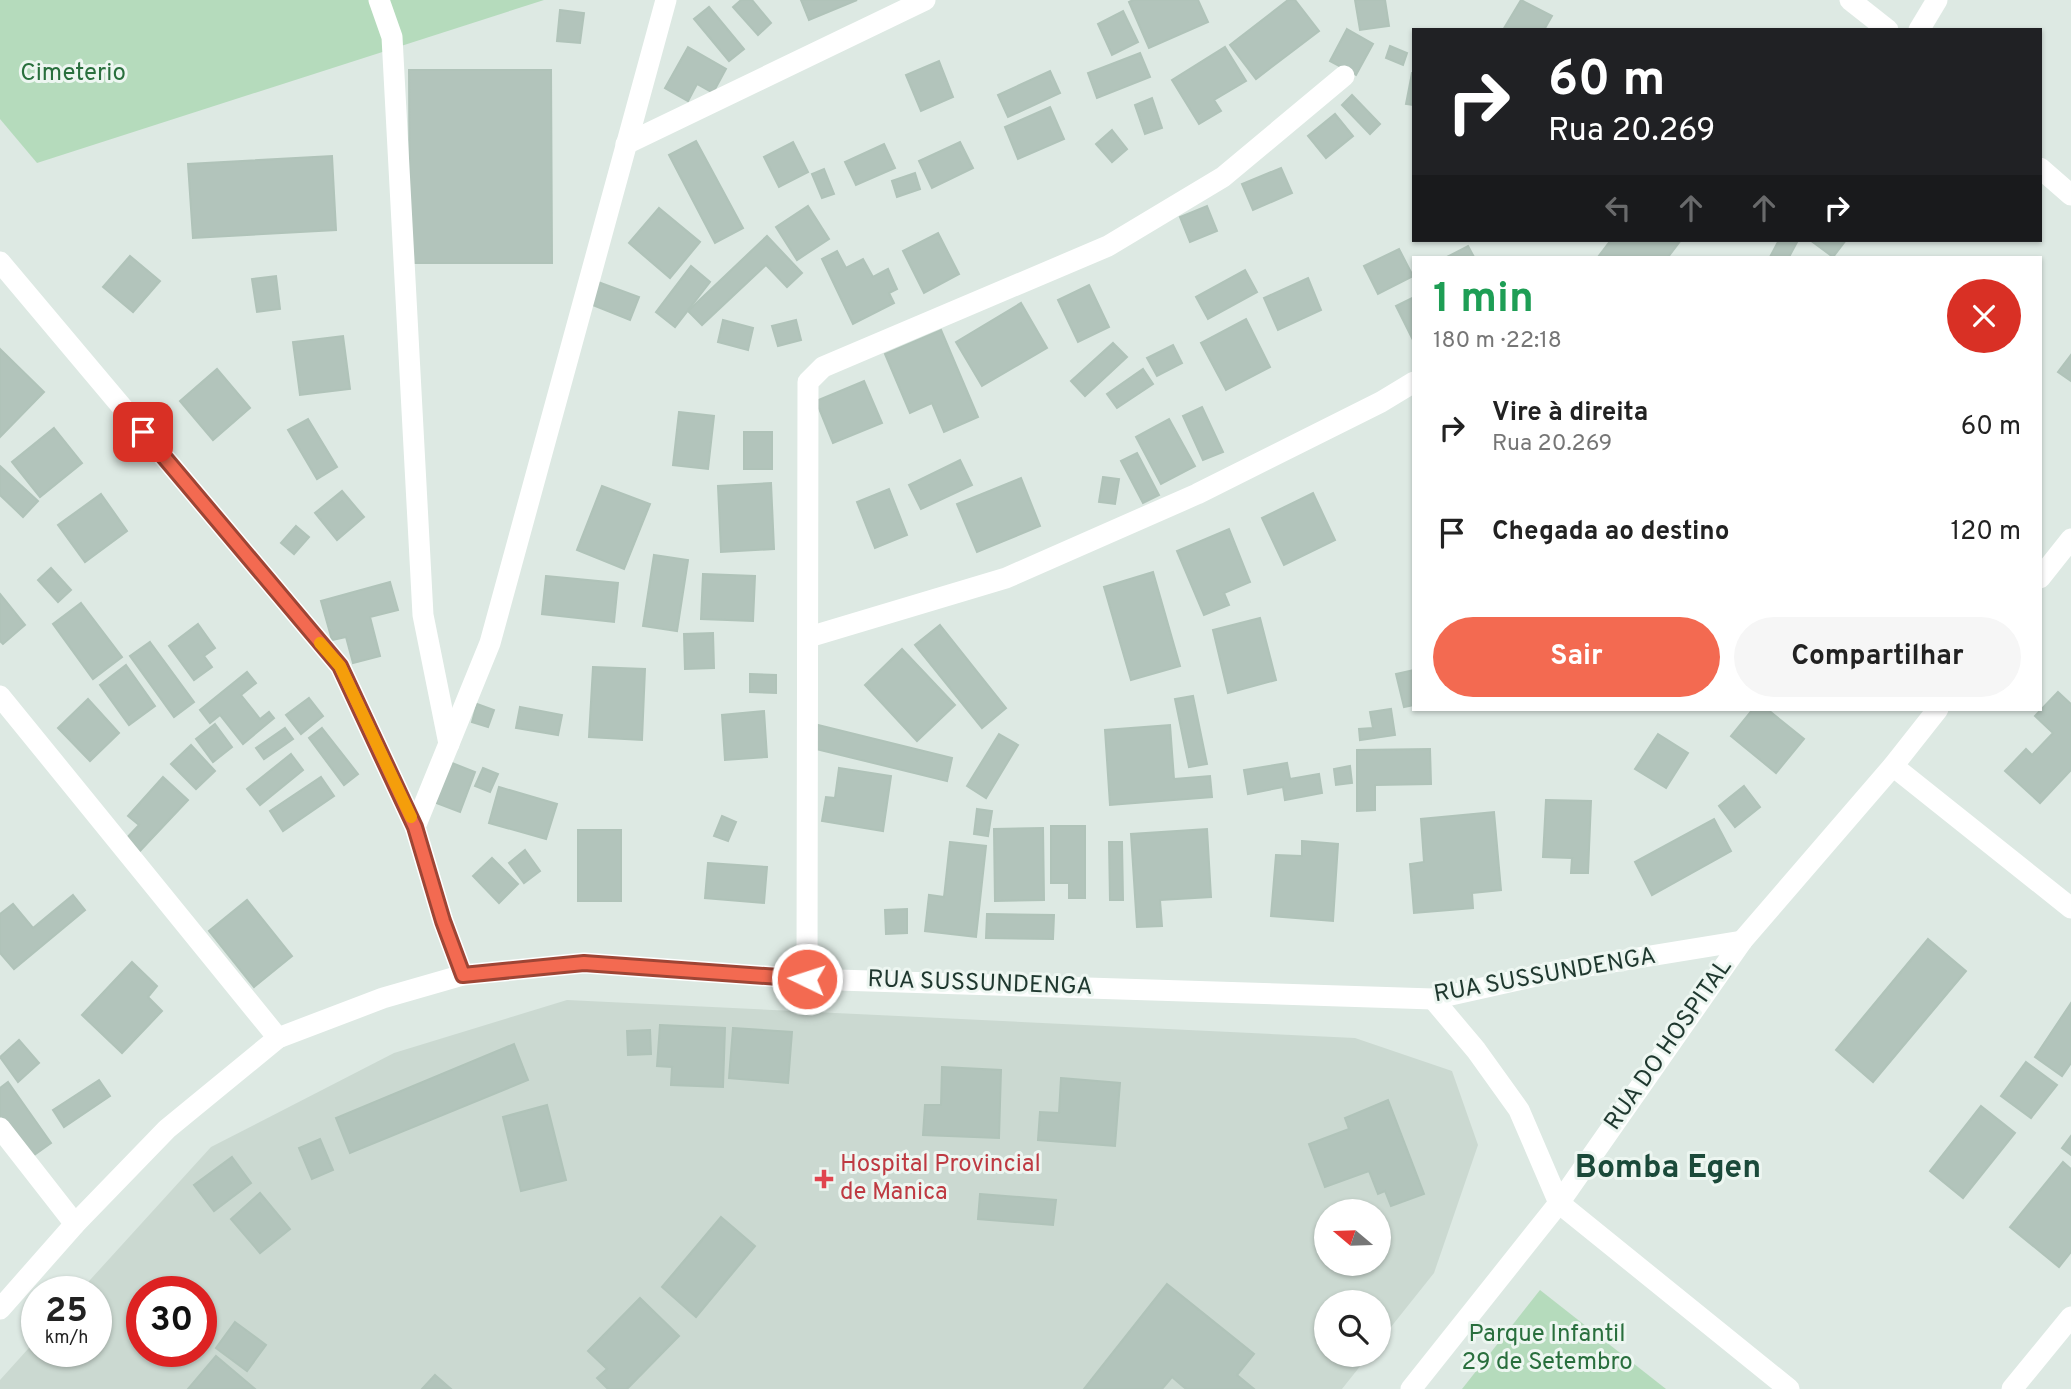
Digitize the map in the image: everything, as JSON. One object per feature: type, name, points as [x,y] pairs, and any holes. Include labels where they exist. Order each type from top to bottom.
[{"type":"street","points":[[379,0],[392,37],[423,615],[449,744]]},
{"type":"street","points":[[415,827],[490,643],[666,0]]},
{"type":"street","points":[[626,144],[925,0]]},
{"type":"street","points":[[1850,0],[1885,28]]},
{"type":"street","points":[[1920,28],[1937,0]]},
{"type":"street","points":[[807,979],[808,382],[823,368],[1108,246],[1223,177],[1343,76]]},
{"type":"street","points":[[2042,169],[2071,195]]},
{"type":"street","points":[[0,262],[340,666],[415,827],[443,921],[463,975]]},
{"type":"street","points":[[809,637],[1006,578],[1197,494],[1381,402],[1412,383]]},
{"type":"street","points":[[2042,575],[2071,539]]},
{"type":"street","points":[[0,696],[278,1038]]},
{"type":"street","name":"RUA DO HOSPITAL","points":[[1410,1389],[1559,1203],[1742,942],[1893,766],[1936,711]]},
{"type":"street","points":[[1893,766],[2071,908]]},
{"type":"street","name":"RUA SUSSUNDENGA","points":[[0,1309],[75,1224],[167,1129],[278,1038],[383,998],[463,975],[584,963],[807,979],[1433,999],[1558,971],[1742,942]]},
{"type":"street","points":[[1433,999],[1476,1050],[1519,1110],[1559,1203],[1789,1389]]},
{"type":"street","points":[[0,1129],[75,1224]]},
{"type":"street","points":[[2012,1389],[2071,1317]]},
{"type":"shaded area","name":"Hospital Provincial de Manica","points":[[567,1000],[1355,1038],[1452,1071],[1478,1145],[1434,1273],[1391,1327],[1391,1290],[1314,1290],[1314,1367],[1359,1367],[1342,1389],[0,1389],[0,1380],[21,1357],[21,1367],[112,1367],[112,1276],[94,1276],[211,1147],[394,1053]]},
{"type":"green space","name":"Cimeterio","points":[[0,0],[544,0],[37,163],[0,119]]},
{"type":"green space","name":"Parque Infantil 29 de Setembro","points":[[1540,1290],[1666,1389],[1462,1389]]},
{"type":"building","points":[[741,0],[752,0],[771,23],[758,35],[733,7]]},
{"type":"building","points":[[801,0],[857,0],[809,20]]},
{"type":"building","points":[[1198,0],[1208,22],[1149,48],[1129,2]]},
{"type":"building","points":[[1288,0],[1295,0],[1319,31],[1256,79],[1230,45]]},
{"type":"building","points":[[1355,0],[1385,0],[1389,26],[1360,30]]},
{"type":"building","points":[[1521,0],[1552,16],[1545,28],[1504,28]]},
{"type":"building","points":[[709,7],[744,49],[729,61],[694,19]]},
{"type":"building","points":[[560,10],[584,13],[580,43],[557,41]]},
{"type":"building","points":[[1123,11],[1138,42],[1112,55],[1098,24]]},
{"type":"building","points":[[1347,29],[1373,44],[1356,75],[1330,61]]},
{"type":"building","points":[[1390,46],[1407,53],[1403,65],[1386,58]]},
{"type":"building","points":[[688,47],[726,69],[713,93],[697,84],[688,101],[665,88]]},
{"type":"building","points":[[1225,47],[1246,81],[1214,100],[1221,111],[1199,124],[1172,80]]},
{"type":"building","points":[[1140,53],[1150,77],[1097,98],[1088,73]]},
{"type":"building","points":[[939,61],[953,97],[921,111],[906,75]]},
{"type":"building","points":[[409,70],[551,70],[552,263],[410,263]]},
{"type":"building","points":[[1050,71],[1060,93],[1008,117],[998,95]]},
{"type":"building","points":[[1412,73],[1412,105],[1406,104]]},
{"type":"building","points":[[1352,95],[1380,124],[1370,134],[1342,105]]},
{"type":"building","points":[[1152,98],[1162,128],[1145,134],[1135,105]]},
{"type":"building","points":[[1050,107],[1064,139],[1018,159],[1005,127]]},
{"type":"building","points":[[1335,114],[1353,136],[1326,158],[1308,136]]},
{"type":"building","points":[[1112,130],[1127,149],[1112,162],[1096,144]]},
{"type":"building","points":[[696,141],[743,228],[715,243],[669,155]]},
{"type":"building","points":[[793,142],[808,172],[779,187],[764,157]]},
{"type":"building","points":[[960,142],[973,168],[932,188],[919,161]]},
{"type":"building","points":[[884,144],[895,168],[856,185],[845,162]]},
{"type":"building","points":[[332,156],[336,230],[193,238],[188,164]]},
{"type":"building","points":[[1281,168],[1292,193],[1253,210],[1242,184]]},
{"type":"building","points":[[824,169],[834,194],[822,198],[812,174]]},
{"type":"building","points":[[915,173],[920,189],[897,197],[892,181]]},
{"type":"building","points":[[808,206],[829,239],[797,260],[776,227]]},
{"type":"building","points":[[1207,206],[1217,231],[1190,242],[1180,217]]},
{"type":"building","points":[[659,208],[700,242],[670,278],[629,243]]},
{"type":"building","points":[[938,233],[959,274],[924,293],[903,251]]},
{"type":"building","points":[[767,236],[802,273],[787,287],[766,265],[702,325],[688,311]]},
{"type":"building","points":[[1609,242],[1679,242],[1669,256],[1599,256]]},
{"type":"building","points":[[1778,242],[1797,242],[1790,256],[1771,256]]},
{"type":"building","points":[[1813,242],[1844,242],[1832,256]]},
{"type":"building","points":[[1468,246],[1473,256],[1449,256]]},
{"type":"building","points":[[1399,249],[1412,277],[1378,294],[1364,266]]},
{"type":"building","points":[[837,251],[846,268],[863,259],[873,277],[888,269],[897,289],[889,293],[894,303],[853,324],[822,259]]},
{"type":"building","points":[[130,256],[160,281],[133,312],[103,287]]},
{"type":"building","points":[[691,266],[710,282],[675,327],[656,312]]},
{"type":"building","points":[[1245,270],[1257,292],[1208,319],[1196,297]]},
{"type":"building","points":[[276,276],[280,309],[257,312],[252,279]]},
{"type":"building","points":[[1308,278],[1321,310],[1278,330],[1264,298]]},
{"type":"building","points":[[598,282],[639,297],[630,320],[590,304]]},
{"type":"building","points":[[1089,285],[1109,327],[1078,342],[1058,300]]},
{"type":"building","points":[[1412,298],[1412,338],[1396,306]]},
{"type":"building","points":[[1021,303],[1047,348],[982,386],[956,342]]},
{"type":"building","points":[[1246,319],[1270,367],[1226,390],[1201,343]]},
{"type":"building","points":[[723,320],[753,328],[748,350],[718,342]]},
{"type":"building","points":[[796,320],[801,340],[778,346],[772,326]]},
{"type":"building","points":[[941,330],[978,417],[944,432],[932,403],[910,413],[885,354]]},
{"type":"building","points":[[343,336],[350,389],[300,395],[293,342]]},
{"type":"building","points":[[1113,343],[1127,357],[1085,396],[1071,381]]},
{"type":"building","points":[[1173,345],[1182,363],[1157,376],[1147,358]]},
{"type":"building","points":[[0,349],[44,392],[0,437]]},
{"type":"building","points":[[2071,355],[2071,381],[2058,372]]},
{"type":"building","points":[[217,369],[250,408],[213,440],[180,401]]},
{"type":"building","points":[[1143,369],[1153,384],[1117,408],[1107,394]]},
{"type":"building","points":[[864,381],[882,423],[833,443],[816,401]]},
{"type":"building","points":[[1202,407],[1223,452],[1203,460],[1183,416]]},
{"type":"building","points":[[679,412],[714,416],[708,469],[673,465]]},
{"type":"building","points":[[308,419],[337,467],[317,479],[288,430]]},
{"type":"building","points":[[1169,419],[1195,466],[1161,484],[1136,437]]},
{"type":"building","points":[[54,428],[82,463],[40,497],[12,462]]},
{"type":"building","points":[[744,432],[772,432],[772,469],[744,469]]},
{"type":"building","points":[[1137,453],[1159,495],[1143,503],[1121,461]]},
{"type":"building","points":[[960,460],[972,485],[921,509],[909,485]]},
{"type":"building","points":[[0,466],[38,501],[23,517],[0,495]]},
{"type":"building","points":[[1103,477],[1119,479],[1115,504],[1099,502]]},
{"type":"building","points":[[1021,478],[1040,526],[977,552],[957,504]]},
{"type":"building","points":[[771,483],[774,549],[721,552],[718,486]]},
{"type":"building","points":[[602,486],[650,504],[624,569],[577,550]]},
{"type":"building","points":[[889,489],[907,535],[875,548],[857,502]]},
{"type":"building","points":[[342,491],[364,517],[337,540],[315,513]]},
{"type":"building","points":[[1313,493],[1335,540],[1284,565],[1262,518]]},
{"type":"building","points":[[101,494],[127,531],[85,562],[58,525]]},
{"type":"building","points":[[296,526],[309,537],[294,554],[281,543]]},
{"type":"building","points":[[1229,529],[1250,582],[1224,593],[1229,605],[1204,615],[1177,551]]},
{"type":"building","points":[[654,555],[688,560],[677,631],[643,626]]},
{"type":"building","points":[[51,568],[71,590],[58,602],[38,580]]},
{"type":"building","points":[[1153,572],[1180,666],[1131,680],[1104,587]]},
{"type":"building","points":[[703,574],[755,576],[753,621],[701,619]]},
{"type":"building","points":[[546,576],[618,583],[614,622],[542,614]]},
{"type":"building","points":[[390,582],[398,610],[370,617],[380,656],[353,663],[346,637],[332,640],[321,601]]},
{"type":"building","points":[[0,594],[25,625],[3,644],[0,641]]},
{"type":"building","points":[[81,603],[122,657],[93,679],[53,624]]},
{"type":"building","points":[[1260,618],[1276,680],[1228,693],[1213,630]]},
{"type":"building","points":[[198,624],[215,648],[204,656],[212,667],[194,680],[169,646]]},
{"type":"building","points":[[940,625],[1006,708],[982,728],[915,645]]},
{"type":"building","points":[[713,633],[714,668],[685,669],[684,634]]},
{"type":"building","points":[[150,642],[194,702],[174,717],[130,656]]},
{"type":"building","points":[[902,649],[955,705],[917,741],[865,685]]},
{"type":"building","points":[[126,665],[155,706],[129,725],[100,685]]},
{"type":"building","points":[[593,667],[645,669],[642,740],[589,737]]},
{"type":"building","points":[[1412,670],[1412,705],[1404,707],[1396,674]]},
{"type":"building","points":[[247,672],[256,683],[241,695],[260,719],[269,712],[274,718],[243,744],[220,715],[210,723],[200,710]]},
{"type":"building","points":[[750,674],[776,675],[776,693],[750,692]]},
{"type":"building","points":[[2058,692],[2071,704],[2071,770],[2040,803],[2005,771],[2026,749],[2032,755],[2053,733],[2035,716]]},
{"type":"building","points":[[1193,696],[1207,764],[1189,767],[1175,699]]},
{"type":"building","points":[[309,698],[323,716],[301,734],[286,715]]},
{"type":"building","points":[[88,699],[119,733],[90,761],[58,728]]},
{"type":"building","points":[[477,704],[494,710],[488,727],[472,722]]},
{"type":"building","points":[[520,707],[562,715],[558,735],[516,728]]},
{"type":"building","points":[[1391,709],[1395,735],[1360,740],[1359,729],[1373,728],[1370,712]]},
{"type":"building","points":[[764,711],[767,757],[725,760],[722,715]]},
{"type":"building","points":[[1751,711],[1769,711],[1804,739],[1776,773],[1731,736]]},
{"type":"building","points":[[215,724],[232,747],[213,762],[196,739]]},
{"type":"building","points":[[818,725],[952,758],[947,781],[812,748]]},
{"type":"building","points":[[1170,725],[1174,779],[1210,776],[1212,797],[1110,805],[1105,730]]},
{"type":"building","points":[[285,728],[293,739],[264,759],[256,748]]},
{"type":"building","points":[[322,728],[358,774],[344,785],[309,738]]},
{"type":"building","points":[[999,734],[1018,745],[986,798],[967,786]]},
{"type":"building","points":[[1658,734],[1688,753],[1666,788],[1635,769]]},
{"type":"building","points":[[191,745],[215,771],[196,789],[171,764]]},
{"type":"building","points":[[1430,749],[1431,784],[1375,785],[1375,810],[1357,811],[1357,750]]},
{"type":"building","points":[[291,754],[303,770],[260,805],[247,789]]},
{"type":"building","points":[[447,761],[475,772],[460,812],[431,801]]},
{"type":"building","points":[[1287,763],[1290,779],[1319,774],[1322,793],[1285,800],[1283,787],[1248,794],[1244,770]]},
{"type":"building","points":[[1350,766],[1352,783],[1336,785],[1334,769]]},
{"type":"building","points":[[483,768],[498,774],[490,792],[475,786]]},
{"type":"building","points":[[839,768],[891,776],[883,831],[822,821],[826,797],[835,798]]},
{"type":"building","points":[[163,777],[188,800],[138,853],[124,841],[139,825],[128,816]]},
{"type":"building","points":[[321,777],[334,796],[283,831],[270,811]]},
{"type":"building","points":[[1744,786],[1760,807],[1735,827],[1719,806]]},
{"type":"building","points":[[499,787],[557,804],[546,839],[489,823]]},
{"type":"building","points":[[1546,800],[1591,801],[1588,873],[1571,873],[1572,858],[1543,857]]},
{"type":"building","points":[[977,809],[992,811],[988,836],[974,834]]},
{"type":"building","points":[[1494,812],[1501,890],[1472,893],[1473,908],[1414,913],[1410,864],[1424,862],[1421,819]]},
{"type":"building","points":[[722,816],[736,822],[728,841],[714,836]]},
{"type":"building","points":[[1714,819],[1731,851],[1652,895],[1635,862]]},
{"type":"building","points":[[1051,826],[1085,826],[1085,898],[1069,898],[1069,883],[1051,883]]},
{"type":"building","points":[[1043,828],[1044,900],[995,901],[994,829]]},
{"type":"building","points":[[1207,829],[1211,897],[1160,900],[1162,926],[1137,927],[1131,834]]},
{"type":"building","points":[[578,830],[621,830],[621,901],[578,901]]},
{"type":"building","points":[[1302,841],[1338,844],[1333,921],[1271,916],[1276,855],[1302,856]]},
{"type":"building","points":[[950,842],[986,846],[976,937],[925,931],[929,895],[944,897]]},
{"type":"building","points":[[1109,842],[1122,842],[1123,900],[1110,900]]},
{"type":"building","points":[[525,850],[540,871],[524,883],[509,863]]},
{"type":"building","points":[[492,858],[518,884],[499,903],[473,876]]},
{"type":"building","points":[[708,863],[767,867],[764,903],[705,898]]},
{"type":"building","points":[[73,895],[85,910],[14,969],[0,953],[0,914],[13,904],[33,928]]},
{"type":"building","points":[[247,900],[292,956],[254,987],[209,931]]},
{"type":"building","points":[[907,909],[907,933],[886,934],[885,910]]},
{"type":"building","points":[[987,914],[1054,915],[1053,939],[986,938]]},
{"type":"building","points":[[1928,939],[1966,971],[1873,1082],[1836,1050]]},
{"type":"building","points":[[132,962],[157,986],[148,997],[162,1011],[122,1053],[82,1015]]},
{"type":"building","points":[[2071,1003],[2071,1063],[2062,1076],[2035,1057]]},
{"type":"building","points":[[660,1025],[725,1028],[723,1087],[671,1085],[672,1067],[657,1066]]},
{"type":"building","points":[[733,1028],[792,1032],[788,1083],[729,1078]]},
{"type":"building","points":[[650,1030],[651,1054],[628,1055],[627,1031]]},
{"type":"building","points":[[19,1040],[39,1063],[18,1082],[0,1057]]},
{"type":"building","points":[[514,1044],[528,1080],[350,1153],[336,1118]]},
{"type":"building","points":[[2026,1062],[2057,1085],[2031,1118],[2001,1096]]},
{"type":"building","points":[[942,1067],[1001,1070],[999,1138],[923,1135],[925,1105],[941,1105]]},
{"type":"building","points":[[1061,1078],[1120,1083],[1115,1146],[1038,1140],[1040,1112],[1059,1113]]},
{"type":"building","points":[[99,1080],[110,1096],[64,1127],[53,1110]]},
{"type":"building","points":[[8,1082],[51,1143],[27,1160],[0,1121],[0,1088]]},
{"type":"building","points":[[1388,1100],[1424,1194],[1391,1206],[1391,1199],[1388,1199],[1385,1191],[1378,1194],[1369,1171],[1325,1187],[1309,1144],[1349,1129],[1345,1118]]},
{"type":"building","points":[[547,1105],[566,1180],[521,1191],[503,1117]]},
{"type":"building","points":[[1981,1106],[2015,1133],[1963,1198],[1930,1171]]},
{"type":"building","points":[[2071,1136],[2071,1155],[2062,1148]]},
{"type":"building","points":[[320,1139],[333,1170],[312,1179],[299,1148]]},
{"type":"building","points":[[232,1157],[251,1183],[214,1211],[194,1185]]},
{"type":"building","points":[[2063,1162],[2071,1169],[2071,1252],[2059,1267],[2010,1227]]},
{"type":"building","points":[[260,1193],[290,1229],[260,1253],[231,1219]]},
{"type":"building","points":[[980,1194],[1056,1200],[1053,1225],[978,1219]]},
{"type":"building","points":[[721,1217],[755,1246],[696,1317],[662,1287]]},
{"type":"building","points":[[1167,1284],[1254,1354],[1237,1375],[1254,1389],[1186,1389],[1172,1377],[1162,1389],[1084,1389]]},
{"type":"building","points":[[640,1298],[679,1336],[627,1389],[608,1389],[597,1378],[607,1369],[588,1351]]},
{"type":"building","points":[[235,1322],[266,1345],[247,1371],[217,1347]]},
{"type":"building","points":[[217,1357],[255,1389],[188,1389],[207,1367],[217,1367]]},
{"type":"building","points":[[435,1375],[451,1389],[422,1389]]},
{"type":"slow traffic","points":[[320,643],[340,666],[411,817]]},
{"type":"place","name":"Hospital Provincial de Manica","points":[[824,1179]]},
{"type":"district","name":"Bomba Egen","points":[[1668,1169]]},
{"type":"route","points":[[143,432],[340,666],[415,827],[443,921],[463,975],[584,963],[807,979]]}]
